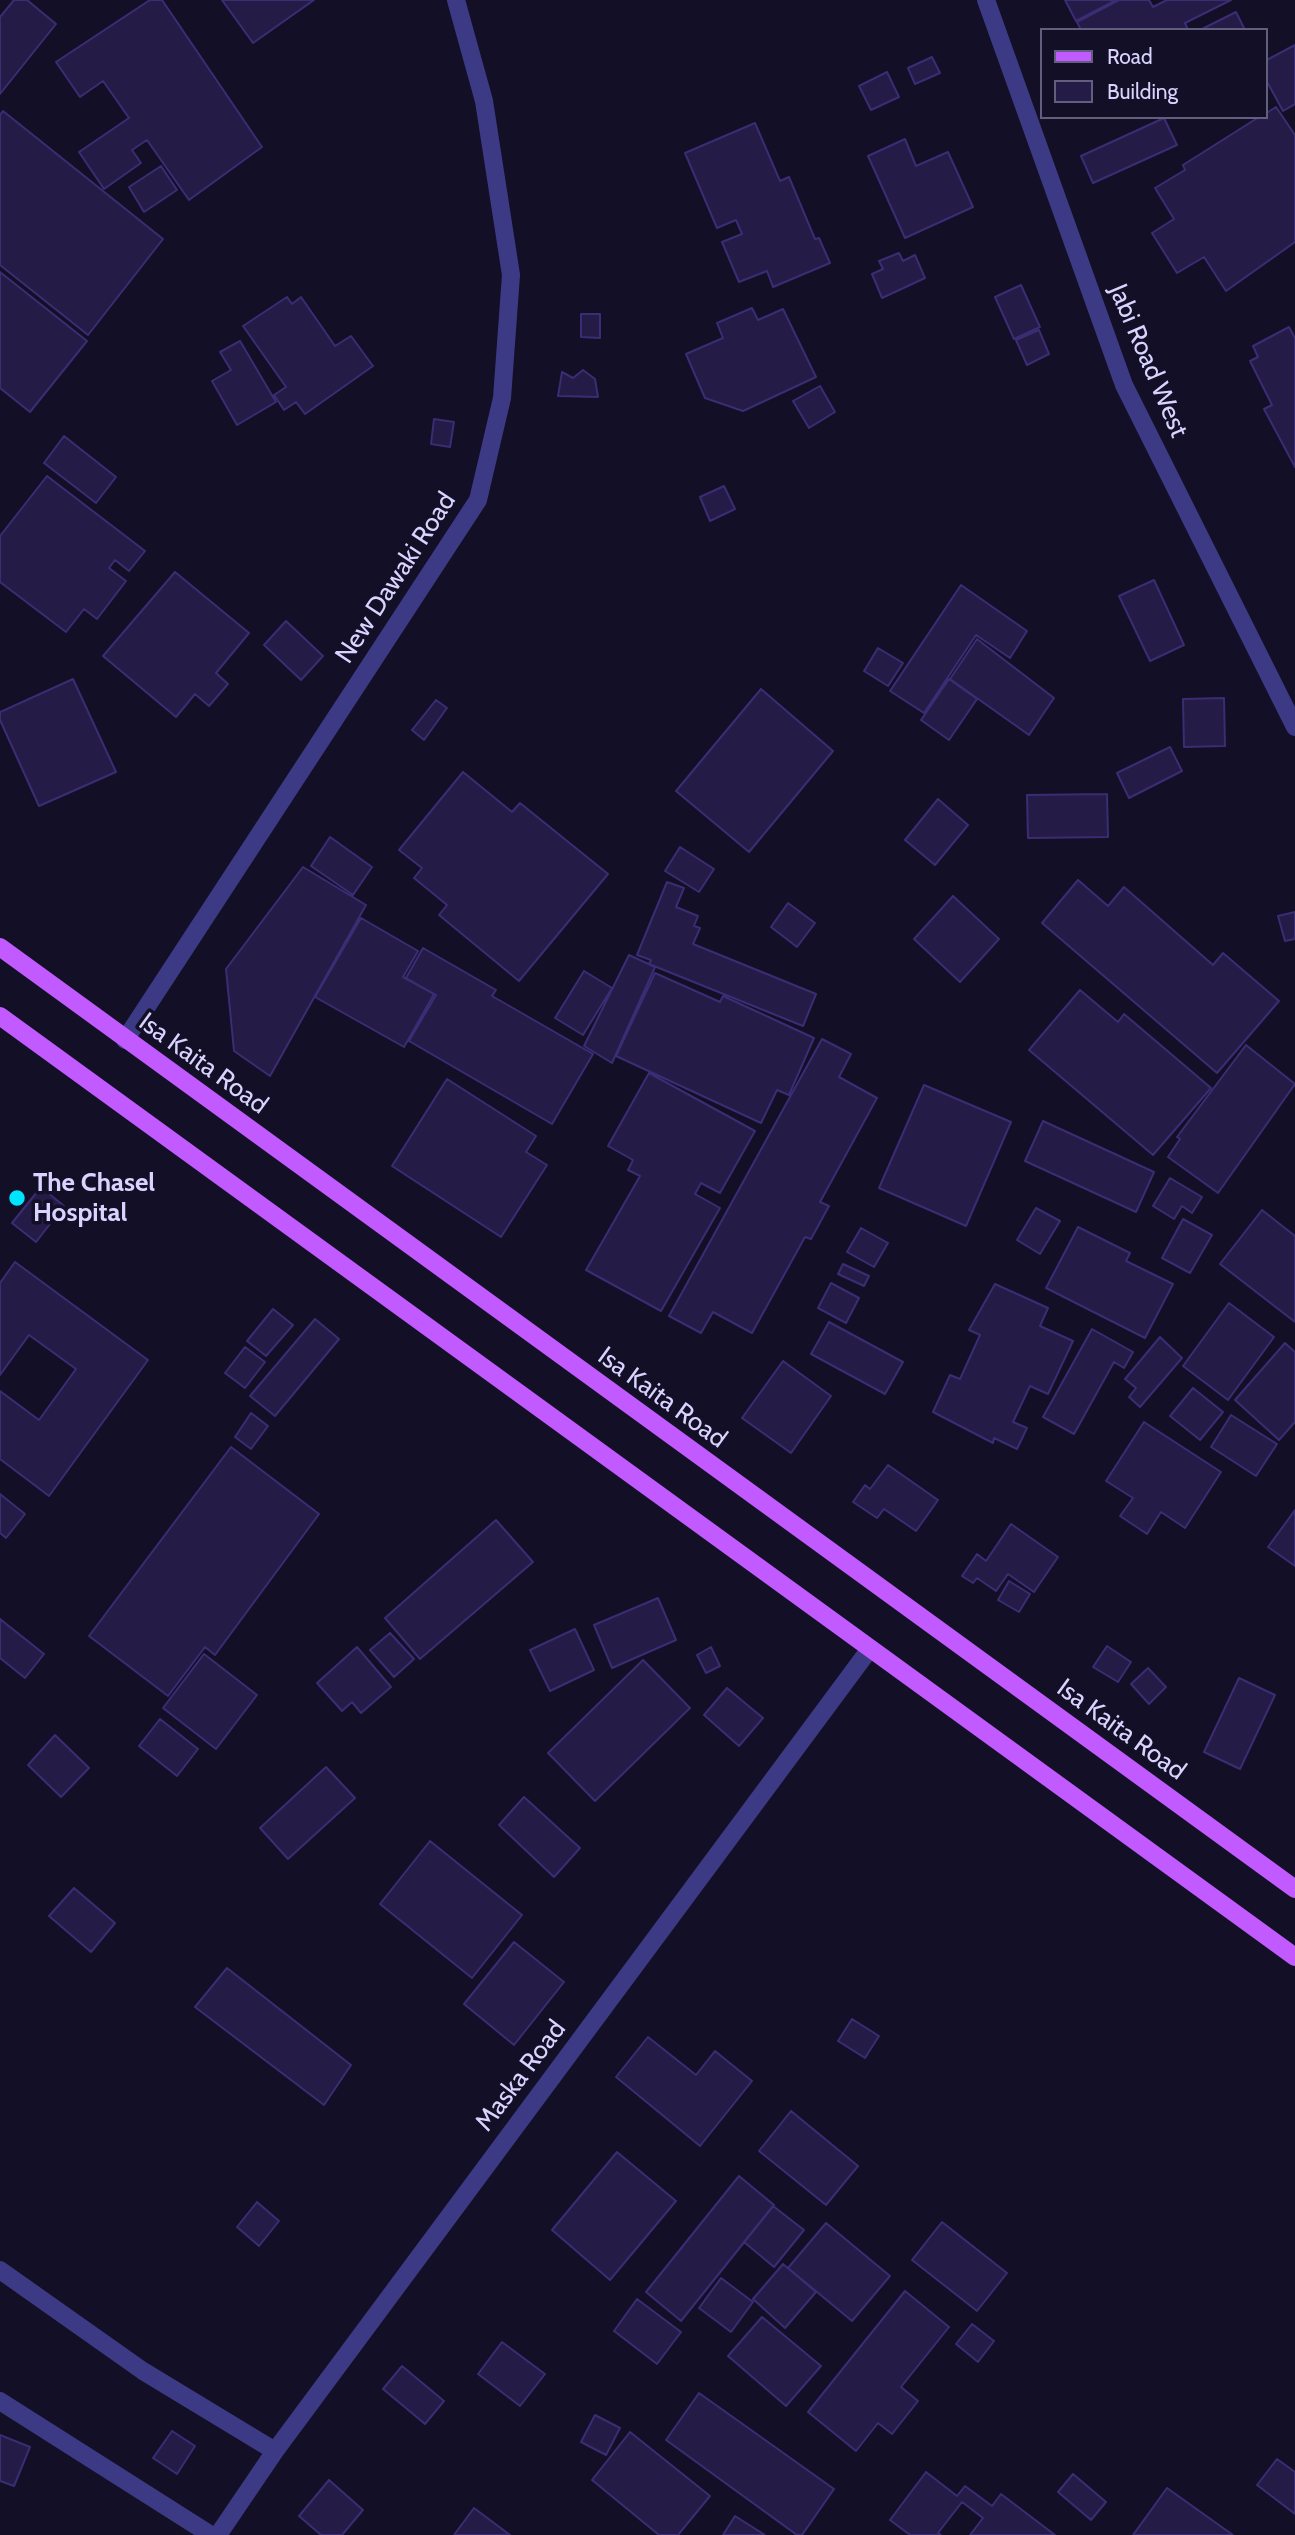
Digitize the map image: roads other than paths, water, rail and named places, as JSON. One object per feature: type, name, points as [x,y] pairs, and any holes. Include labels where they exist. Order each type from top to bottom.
[{"type":"main road","name":"Isa Kaita Road","points":[[0,947],[1295,1889]]},
{"type":"main road","points":[[0,1016],[1295,1957]]},
{"type":"street","name":"New Dawaki Road","points":[[125,1040],[478,500],[502,398],[510,275],[484,101],[456,0]]},
{"type":"street","name":"Jabi Road West","points":[[986,0],[1124,385],[1295,727]]},
{"type":"street","name":"Maska Road","points":[[218,2535],[275,2451],[869,1650]]},
{"type":"street","points":[[0,2270],[143,2371],[275,2451]]},
{"type":"street","points":[[0,2401],[211,2535]]},
{"type":"place","name":"The Chasel Hospital","points":[[17,1198]]}]
